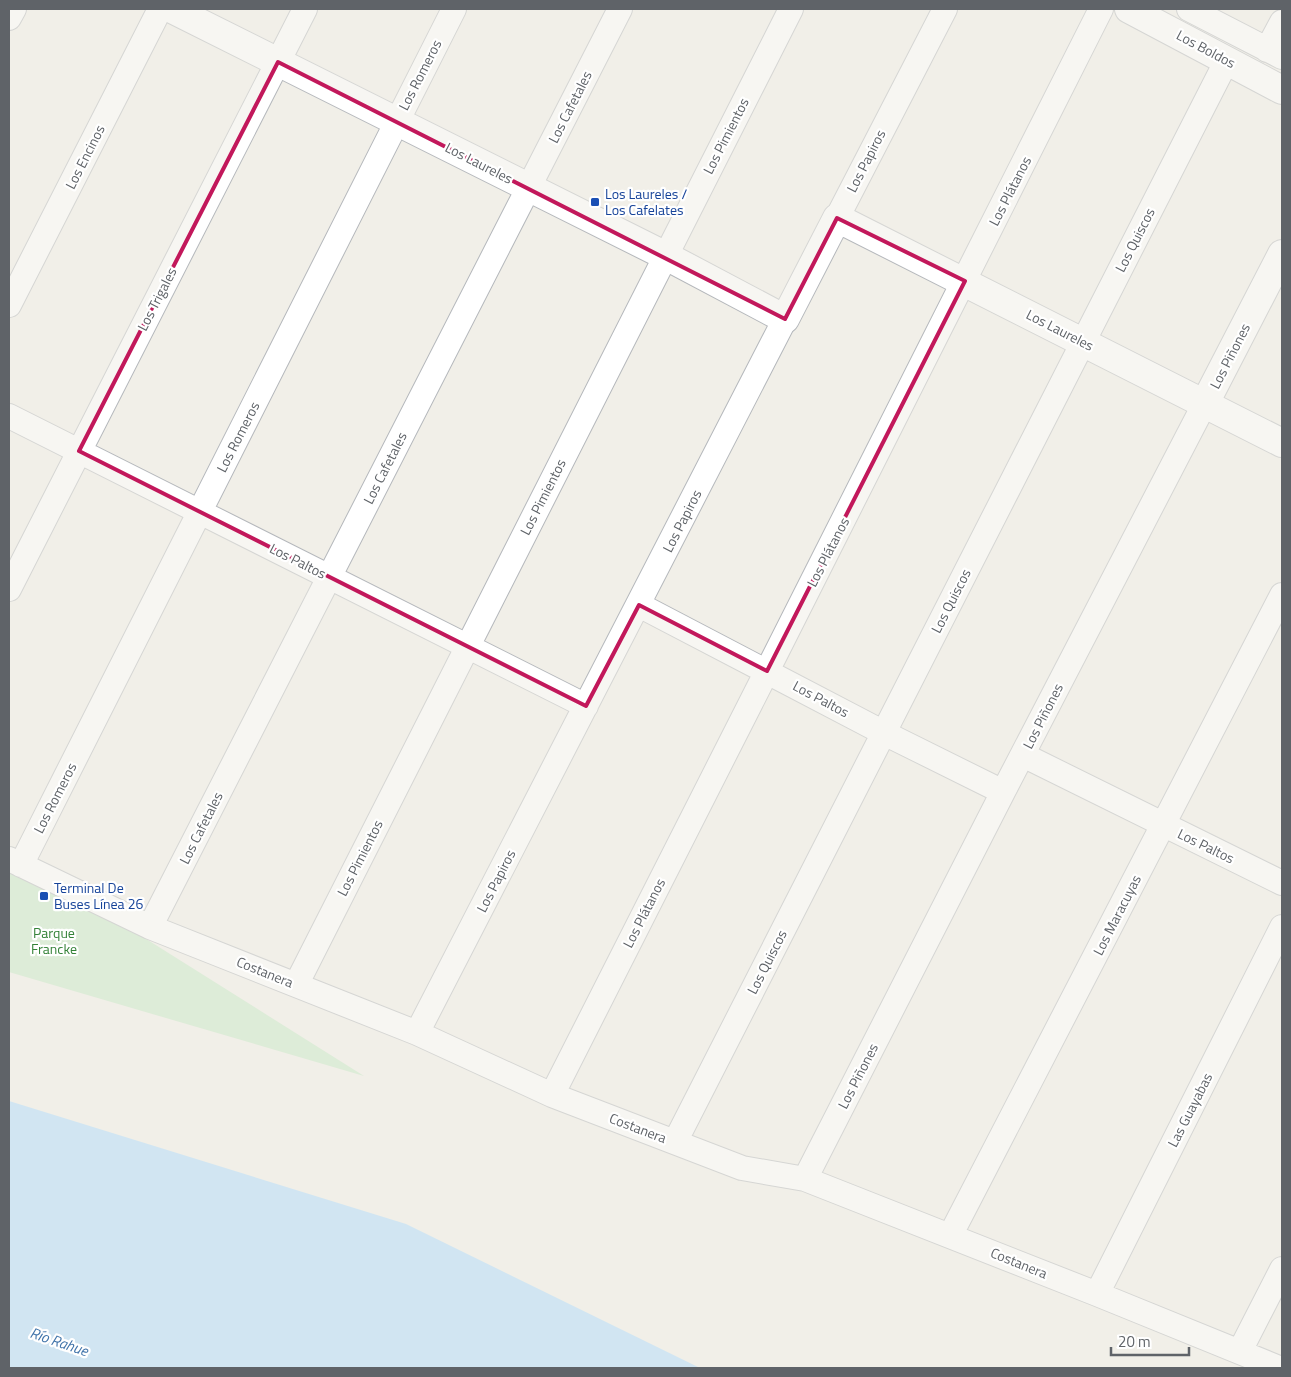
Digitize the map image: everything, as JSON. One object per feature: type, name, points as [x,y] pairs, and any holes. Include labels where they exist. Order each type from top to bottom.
[{"type":"street","points":[[9,18],[14,9]]},
{"type":"street","name":"Los Encinos","points":[[9,305],[160,9]]},
{"type":"street","name":"Los Laureles","points":[[172,9],[666,256],[785,319]]},
{"type":"street","name":"Los Trigales","points":[[9,589],[304,9]]},
{"type":"street","name":"Los Romeros","points":[[15,862],[200,512],[454,9]]},
{"type":"street","name":"Los Cafetales","points":[[150,926],[620,9]]},
{"type":"street","name":"Los Pimientos","points":[[296,985],[791,9]]},
{"type":"street","name":"Los Papiros","points":[[418,1033],[945,9]]},
{"type":"street","name":"Los Plátanos","points":[[552,1094],[768,671],[1101,9]]},
{"type":"street","name":"Los Boldos","points":[[1129,9],[1282,90]]},
{"type":"street","name":"Los Boldos","points":[[1189,9],[1275,54]]},
{"type":"street","points":[[1275,54],[1282,22]]},
{"type":"street","name":"Los Quiscos","points":[[675,1142],[1227,60]]},
{"type":"street","name":"Los Laureles","points":[[837,218],[1282,443]]},
{"type":"street","name":"Los Piñones","points":[[805,1179],[1282,254]]},
{"type":"street","name":"Los Paltos","points":[[9,416],[586,706]]},
{"type":"street","name":"Los Maracuyas","points":[[950,1236],[1282,595]]},
{"type":"street","name":"Los Paltos","points":[[639,605],[1003,792]]},
{"type":"street","name":"Los Paltos","points":[[1023,755],[1282,883]]},
{"type":"street","name":"Costanera","points":[[15,862],[150,926],[418,1033],[552,1094],[742,1168],[805,1179],[1279,1368]]},
{"type":"street","name":"Las Guayabas","points":[[1097,1294],[1282,927]]},
{"type":"street","points":[[1240,1351],[1282,1269]]},
{"type":"highlighted area","points":[[278,62],[785,319],[837,218],[965,281],[767,671],[639,605],[586,706],[79,451]]},
{"type":"green space","name":"Parque Francke","points":[[9,871],[135,932],[364,1076],[9,972]]},
{"type":"water","name":"Río Rahue","points":[[9,1101],[406,1224],[700,1368],[9,1368]]},
{"type":"place","name":"Los Laureles / Los Cafelates","points":[[595,202]]},
{"type":"place","name":"Terminal De Buses Línea 26","points":[[44,896]]}]
